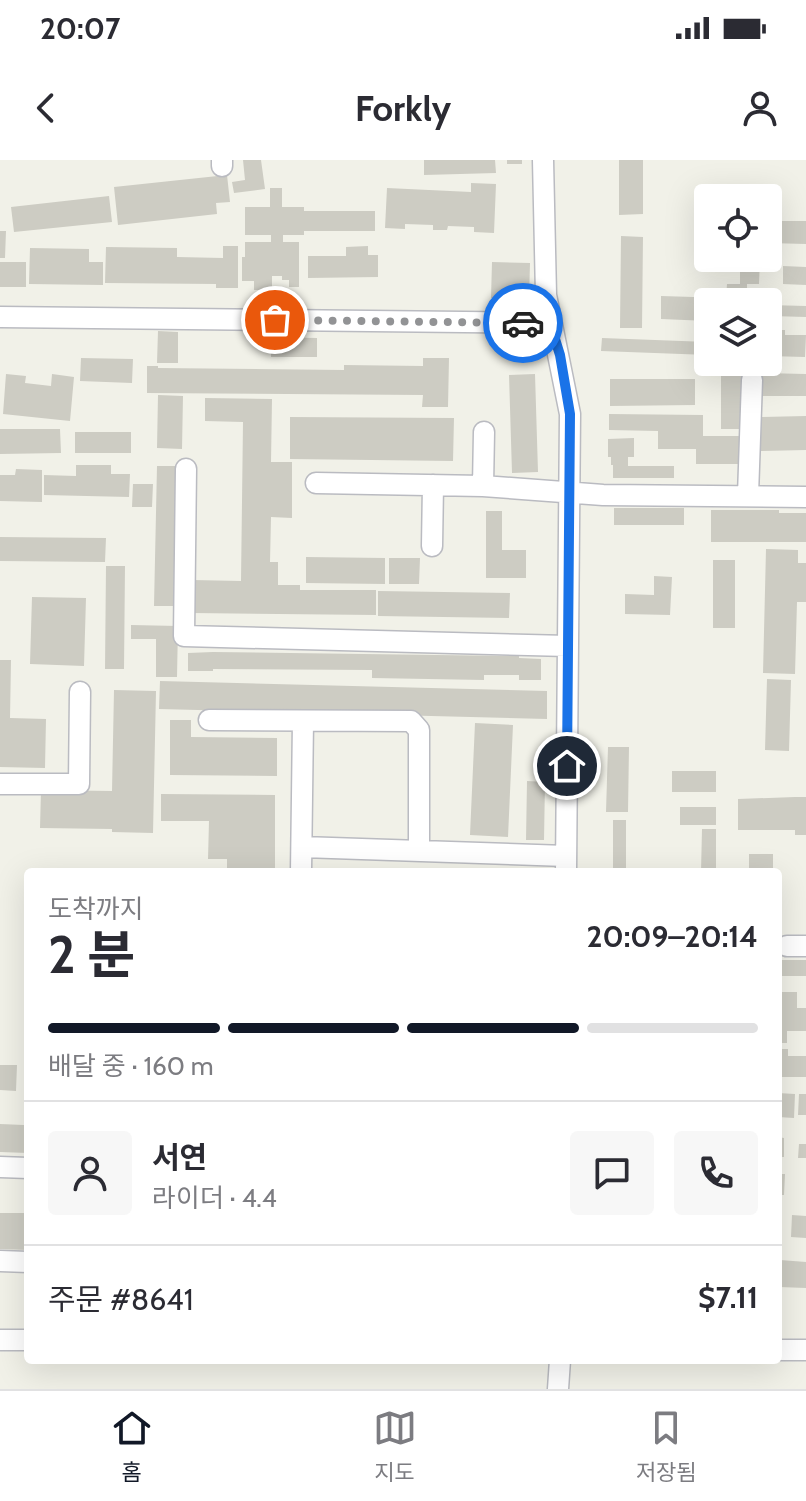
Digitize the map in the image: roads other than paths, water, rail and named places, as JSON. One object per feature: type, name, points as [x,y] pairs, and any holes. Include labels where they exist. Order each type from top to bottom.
[{"type":"street","points":[[302,847],[419,849],[542,857],[566,864],[570,414],[546,295],[543,160]]},
{"type":"street","points":[[0,317],[550,323]]},
{"type":"street","points":[[748,495],[752,462],[752,380]]},
{"type":"street","points":[[483,486],[484,432]]},
{"type":"street","points":[[186,469],[184,636],[568,646]]},
{"type":"street","points":[[316,483],[483,486],[570,493],[806,497]]},
{"type":"street","points":[[432,546],[433,485]]},
{"type":"street","points":[[0,784],[79,784],[80,692]]},
{"type":"street","points":[[209,720],[411,721],[419,730],[419,849]]},
{"type":"street","points":[[301,868],[303,721]]},
{"type":"street","points":[[0,1167],[24,1168]]},
{"type":"street","points":[[0,1261],[24,1262]]},
{"type":"street","points":[[0,1340],[24,1340]]},
{"type":"street","points":[[782,1350],[806,1350]]},
{"type":"street","points":[[558,1389],[560,1364]]}]
